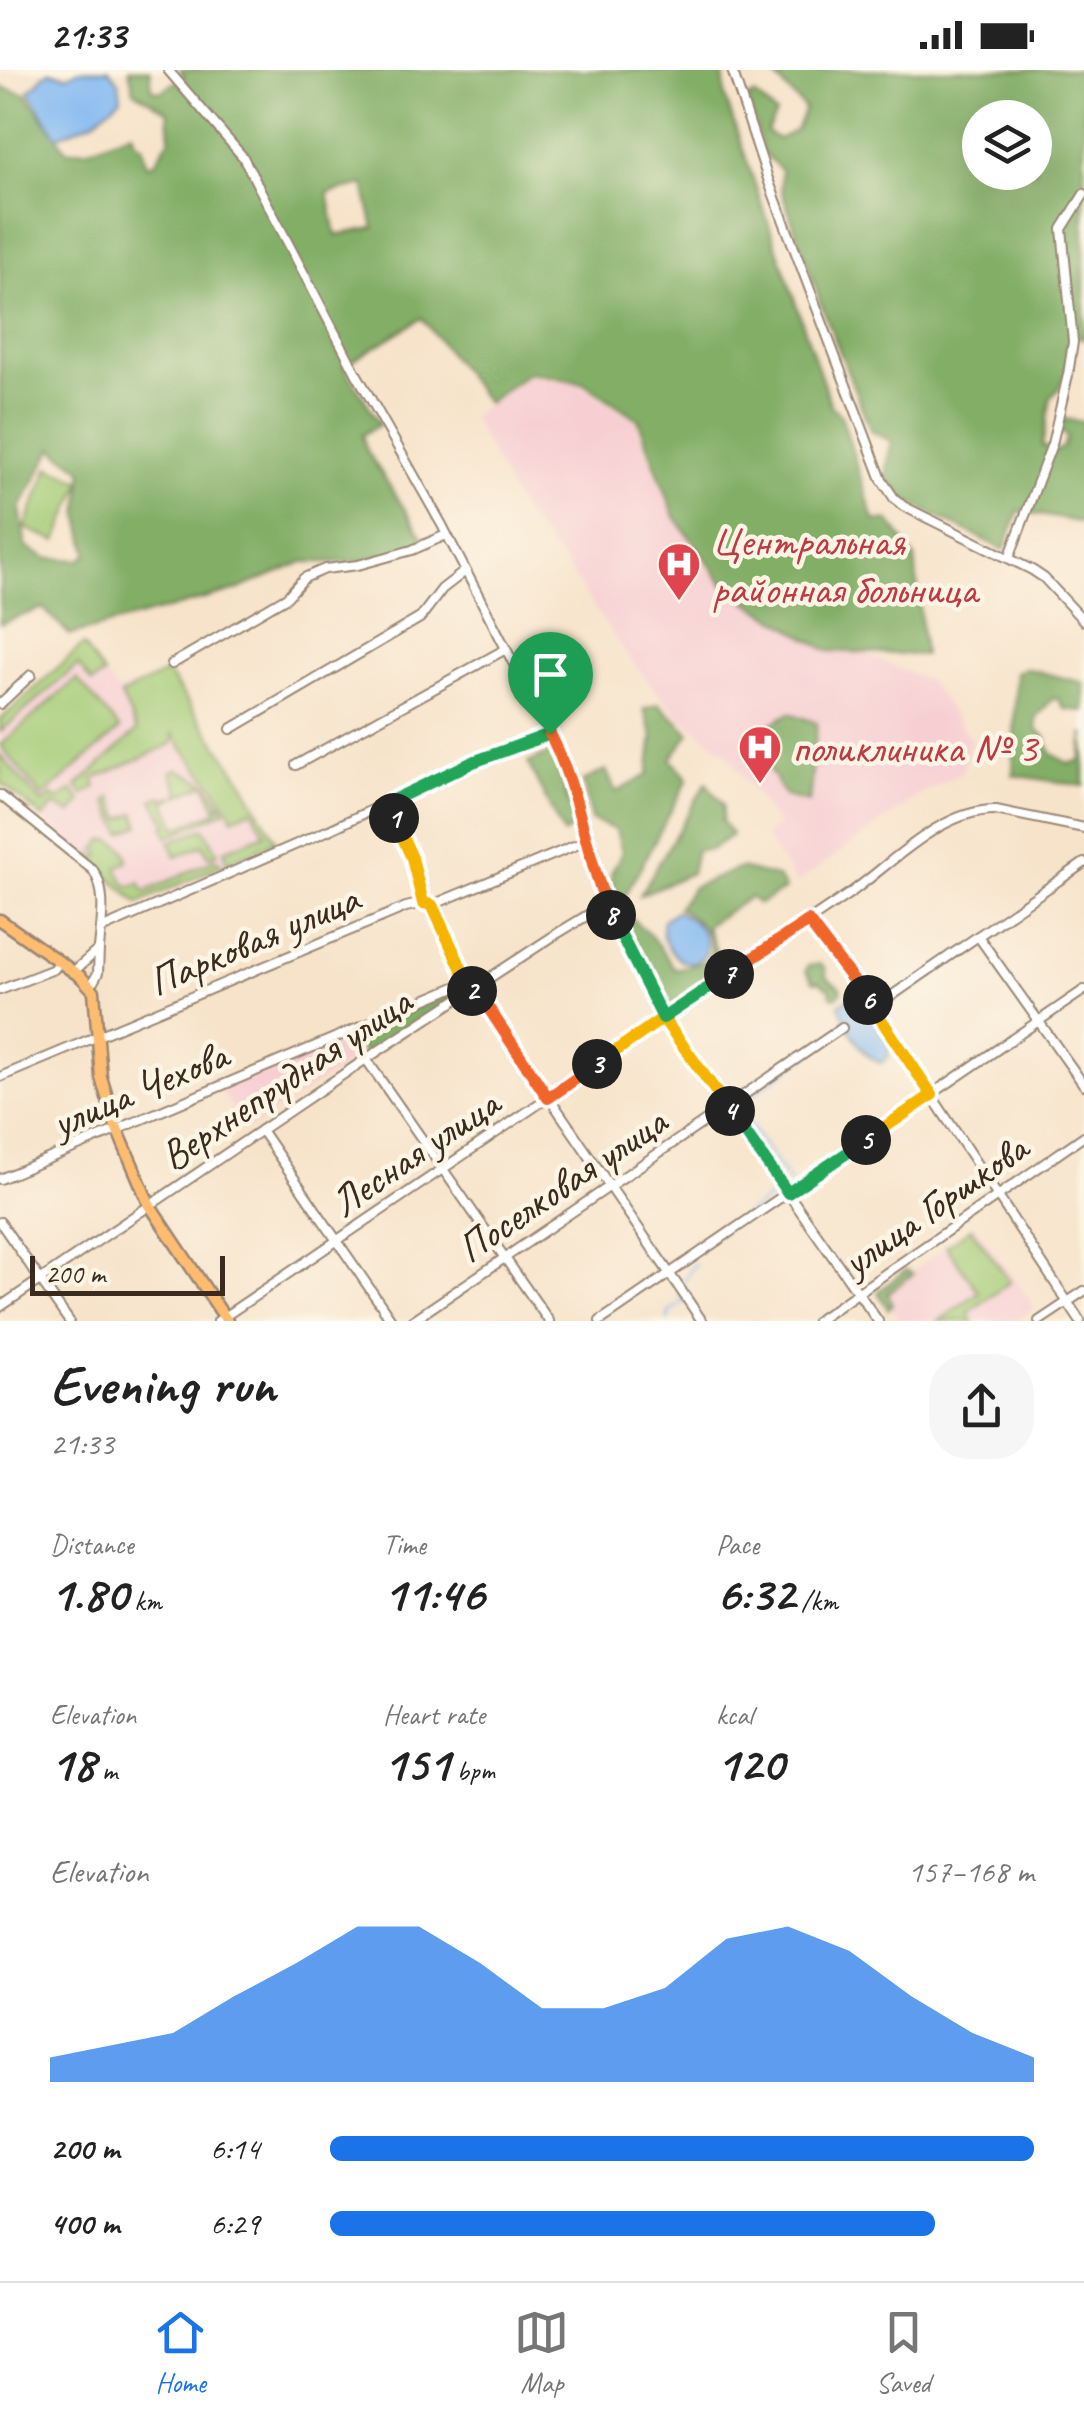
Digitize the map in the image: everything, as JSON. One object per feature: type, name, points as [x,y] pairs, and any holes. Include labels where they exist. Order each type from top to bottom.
[{"type":"main road","points":[[0,920],[91,986],[98,1003],[104,1089],[118,1130],[150,1204],[223,1320]]},
{"type":"street","points":[[168,70],[242,157],[550,734],[566,765],[606,904],[663,1018],[878,1321]]},
{"type":"street","points":[[732,70],[769,182],[882,480],[894,498],[1044,578],[1084,621]]},
{"type":"street","points":[[1009,558],[1052,444],[1068,375],[1073,342],[1062,229],[1084,194]]},
{"type":"street","points":[[172,664],[287,596],[304,578],[324,569],[358,565],[412,550],[446,535]]},
{"type":"street","points":[[231,729],[420,618],[442,589],[464,572]]},
{"type":"street","points":[[296,765],[504,650]]},
{"type":"street","points":[[0,704],[31,674]]},
{"type":"street","points":[[100,929],[473,762],[550,734]]},
{"type":"street","points":[[0,794],[94,870],[101,889],[100,948],[98,973],[91,986]]},
{"type":"street","points":[[387,803],[428,904],[471,988],[702,1321]]},
{"type":"street","name":"Лесная улица","points":[[223,1320],[953,820],[982,810],[996,810],[1084,828]]},
{"type":"street","name":"Парковая улица","points":[[0,1077],[343,933],[586,841]]},
{"type":"street","points":[[874,1008],[1084,863]]},
{"type":"street","name":"Верхнепрудная улица","points":[[0,1307],[471,988],[606,904]]},
{"type":"street","points":[[808,921],[874,1008],[1080,1321]]},
{"type":"street","points":[[978,936],[1084,1085]]},
{"type":"street","points":[[73,972],[100,948]]},
{"type":"street","points":[[0,990],[54,969],[60,962]]},
{"type":"street","name":"улица Чехова","points":[[0,1179],[471,988]]},
{"type":"street","points":[[600,1321],[1084,990]]},
{"type":"street","name":"Поселковая улица","points":[[412,1321],[842,1028]]},
{"type":"street","points":[[366,1059],[549,1321]]},
{"type":"street","points":[[261,1130],[392,1321]]},
{"type":"street","name":"улица Горшкова","points":[[817,1321],[1084,1136]]},
{"type":"street","points":[[0,1222],[69,1321]]},
{"type":"street","points":[[1039,1321],[1084,1291]]},
{"type":"shaded area","name":"Центральная районная больница","points":[[529,376],[577,383],[635,420],[662,491],[706,568],[844,645],[929,681],[971,740],[962,773],[923,793],[797,883],[764,836],[778,825],[726,753],[676,714],[624,652],[565,564],[521,510],[471,417]]},
{"type":"shaded area","points":[[83,645],[118,692],[167,672],[241,779],[276,841],[138,903],[0,782],[0,720]]},
{"type":"shaded area","points":[[337,1040],[352,1061],[247,1128],[219,1089]]},
{"type":"shaded area","points":[[975,1225],[1035,1307],[1016,1321],[901,1321],[882,1294]]},
{"type":"green space","points":[[129,70],[150,70],[152,89],[160,92],[184,76],[180,70],[723,70],[725,97],[831,406],[841,415],[874,520],[890,521],[915,558],[924,655],[828,651],[728,590],[675,517],[638,419],[584,383],[529,372],[487,403],[422,318],[344,366],[380,424],[362,435],[367,451],[427,544],[356,562],[303,562],[234,591],[70,635],[43,608],[0,624],[0,87],[26,94],[67,151],[89,149],[132,132],[137,144],[142,145],[146,164],[154,164],[170,138],[168,112],[134,91]],"holes":[[[364,185],[374,228],[336,235],[328,193]],[[53,448],[83,471],[79,513],[88,554],[80,560],[47,558],[26,547],[20,508]]]},
{"type":"green space","points":[[769,70],[1084,70],[1084,339],[1071,333],[1067,368],[1051,397],[1042,446],[1055,451],[1063,447],[1067,437],[1060,431],[1063,419],[1084,422],[1084,523],[1019,511],[1004,550],[902,499],[886,476],[891,441],[871,431],[781,189],[781,170],[763,152],[747,98],[755,95],[776,114],[767,132],[778,139],[796,130],[805,109]]},
{"type":"green space","points":[[49,467],[82,481],[57,541],[25,528]]},
{"type":"green space","points":[[83,645],[104,675],[92,683],[78,665],[0,732],[0,720]]},
{"type":"green space","points":[[1024,668],[1084,683],[1084,711],[1065,709],[1058,699],[1052,699],[1036,719],[1037,730],[1046,737],[1051,753],[1069,764],[1081,760],[1084,733],[1084,786],[1013,775],[1016,673]]},
{"type":"green space","points":[[167,672],[241,779],[276,841],[227,863],[224,850],[265,834],[252,809],[233,818],[220,794],[173,734],[172,744],[94,779],[96,787],[83,795],[77,786],[137,731],[121,695]]},
{"type":"green space","points":[[77,679],[120,729],[42,797],[0,745]]},
{"type":"green space","points":[[659,704],[690,733],[671,759],[688,779],[624,898],[614,894],[611,874],[622,852],[616,830],[591,820],[583,781],[606,770],[616,792],[648,775],[653,736],[644,709]]},
{"type":"green space","points":[[790,713],[817,723],[809,802],[785,796],[750,736]]},
{"type":"green space","points":[[552,752],[576,826],[563,834],[528,763]]},
{"type":"green space","points":[[0,755],[42,803],[52,795],[57,800],[73,790],[81,802],[71,814],[54,805],[43,818],[0,782]]},
{"type":"green space","points":[[177,769],[206,783],[222,804],[215,806],[205,784],[176,797],[180,792],[171,772]]},
{"type":"green space","points":[[706,783],[723,804],[722,821],[732,835],[710,850],[696,850],[691,873],[640,895]]},
{"type":"green space","points":[[162,796],[173,798],[165,802],[177,828],[223,805],[225,811],[168,837],[164,826],[167,824],[153,800]]},
{"type":"green space","points":[[112,797],[121,819],[135,813],[140,825],[122,833],[107,801]]},
{"type":"green space","points":[[204,828],[218,853],[209,857],[203,845],[176,857],[170,842]]},
{"type":"green space","points":[[110,840],[127,854],[128,861],[117,868],[126,885],[140,882],[145,892],[216,859],[222,865],[138,903],[88,857],[92,854],[98,858],[101,854],[96,849]]},
{"type":"green space","points":[[740,868],[777,877],[785,889],[759,904],[750,897],[706,926],[717,953],[731,967],[668,1009],[625,924],[630,917],[652,937],[676,970],[709,960],[708,935],[678,907],[693,887]]},
{"type":"green space","points":[[821,964],[826,977],[840,987],[841,993],[836,997],[819,981],[814,982],[806,971],[808,966]]},
{"type":"green space","points":[[463,987],[465,990],[366,1056],[350,1035]]},
{"type":"green space","points":[[971,1228],[1010,1282],[968,1313],[973,1321],[939,1321],[979,1292],[946,1246]]},
{"type":"green space","points":[[906,1270],[913,1274],[888,1293],[892,1304],[888,1309],[878,1292]]},
{"type":"water","points":[[78,70],[109,70],[119,82],[121,98],[94,121],[57,137],[29,91],[49,71],[67,76]]},
{"type":"water","points":[[676,911],[695,923],[706,940],[705,955],[693,963],[681,961],[664,937],[663,920]]},
{"type":"water","points":[[851,997],[858,1000],[887,1040],[889,1056],[881,1063],[861,1047],[846,1021],[839,1004]]},
{"type":"waterway","points":[[790,1183],[736,1106],[817,1049]]},
{"type":"waterway","points":[[696,1250],[780,1190]]},
{"type":"waterway","points":[[685,1289],[682,1284],[695,1263]]},
{"type":"waterway","points":[[668,1321],[669,1312],[684,1302],[679,1294]]},
{"type":"place","name":"Центральная районная больница","points":[[679,602]]},
{"type":"place","name":"поликлиника № 3","points":[[760,785]]},
{"type":"route","points":[[550,734],[487,756],[387,803],[412,858],[423,903],[432,905],[471,992],[476,989],[548,1098],[663,1018],[788,1193],[932,1095],[874,1008],[808,921],[663,1018],[606,904],[566,765],[550,734]]}]
